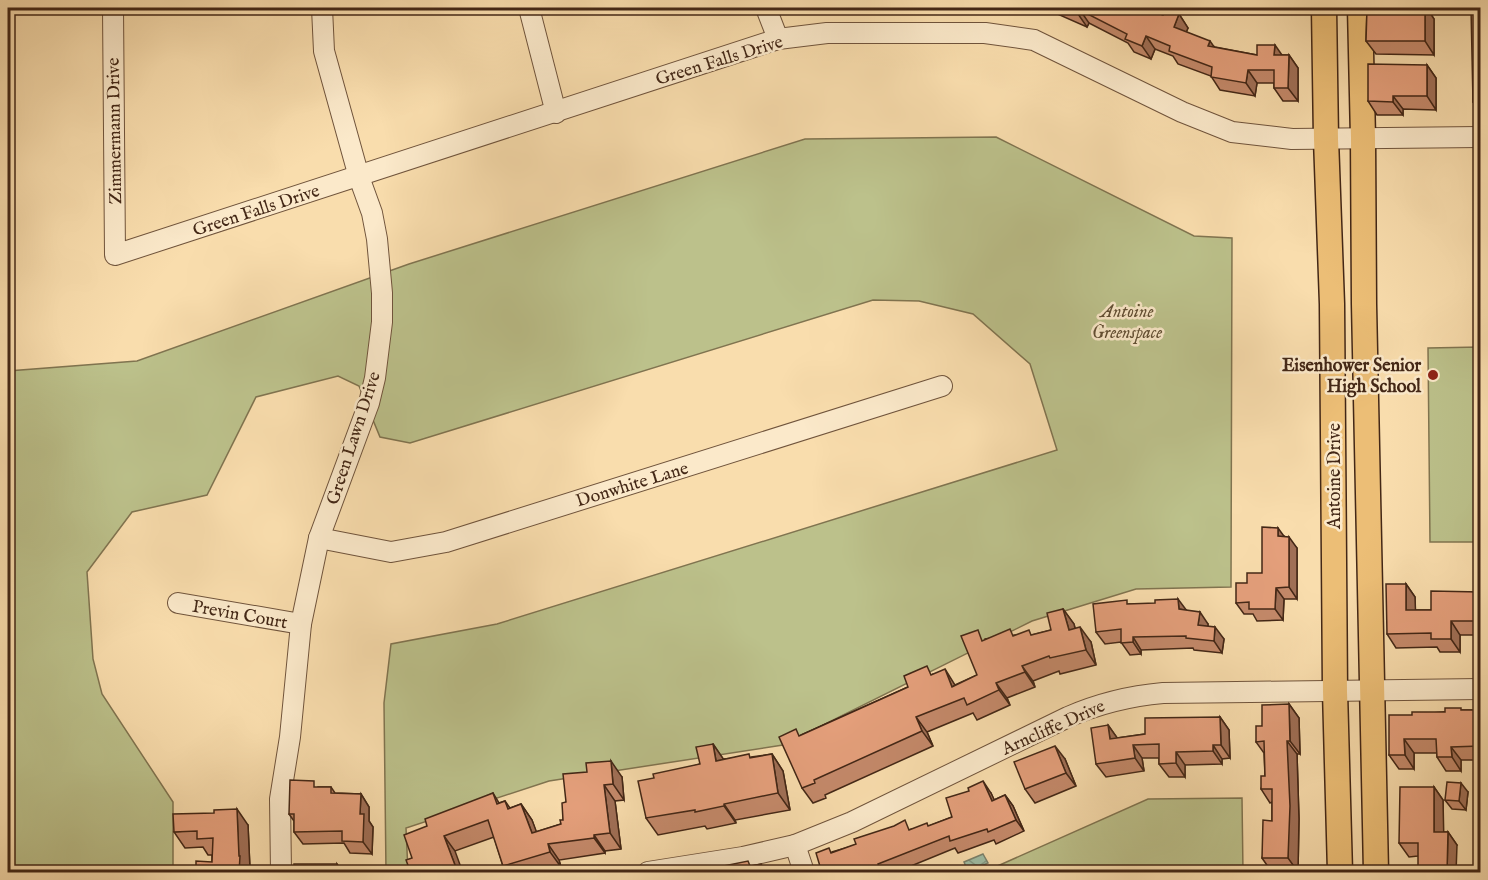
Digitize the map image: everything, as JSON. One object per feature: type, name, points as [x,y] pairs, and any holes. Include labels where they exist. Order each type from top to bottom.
[{"type":"main road","name":"Antoine Drive","points":[[1324,8],[1332,304],[1335,691],[1340,873]]},
{"type":"main road","name":"Antoine Drive","points":[[1360,8],[1376,873]]},
{"type":"main road","points":[[1334,464],[1368,464]]},
{"type":"main road","points":[[1334,570],[1370,570]]},
{"type":"street","name":"Zimmermann Drive","points":[[113,8],[116,255]]},
{"type":"street","name":"Green Lawn Drive","points":[[281,873],[280,800],[290,737],[301,624],[319,538],[369,403],[379,351],[382,293],[381,264],[372,213],[359,177],[324,51],[322,8]]},
{"type":"street","points":[[529,8],[556,113]]},
{"type":"street","points":[[766,8],[778,39]]},
{"type":"street","name":"Green Falls Drive","points":[[116,255],[778,39],[826,33],[985,33],[1034,40],[1182,112],[1232,132],[1292,140],[1480,137]]},
{"type":"street","name":"Donwhite Lane","points":[[319,538],[391,552],[446,542],[942,386]]},
{"type":"street","name":"Previn Court","points":[[178,603],[301,624]]},
{"type":"street","name":"Arncliffe Drive","points":[[648,873],[743,857],[795,845],[852,822],[1068,717],[1118,698],[1163,693],[1480,689]]},
{"type":"street","points":[[795,845],[804,873]]},
{"type":"green space","name":"Antoine Greenspace","points":[[996,137],[1194,236],[1232,238],[1231,587],[1136,589],[1032,621],[783,745],[549,781],[406,828],[408,872],[386,872],[384,703],[391,644],[497,624],[1057,450],[1030,364],[973,314],[919,301],[873,300],[410,443],[380,437],[359,386],[338,376],[256,397],[207,495],[132,512],[87,572],[93,659],[102,694],[173,802],[173,872],[10,872],[8,371],[137,361],[409,264],[805,139]]},
{"type":"green space","points":[[1480,347],[1480,542],[1430,542],[1428,348]]},
{"type":"green space","points":[[1474,783],[1480,783],[1480,872],[1477,872]]},
{"type":"green space","points":[[1242,798],[1243,872],[984,872],[1148,799]]},
{"type":"water","points":[[983,854],[988,863],[968,872],[964,862]]},
{"type":"building","points":[[1063,8],[1131,8],[1137,10],[1143,8],[1163,15],[1165,9],[1179,14],[1174,27],[1210,41],[1208,46],[1257,55],[1257,45],[1275,45],[1274,55],[1289,55],[1288,88],[1274,88],[1274,70],[1248,70],[1246,83],[1211,77],[1212,67],[1169,51],[1170,46],[1146,36],[1142,46],[1125,39],[1127,34],[1080,10],[1078,14]]},
{"type":"building","points":[[1367,8],[1425,8],[1425,41],[1366,41]]},
{"type":"building","points":[[1471,8],[1480,8],[1480,102],[1473,102]]},
{"type":"building","points":[[1368,64],[1427,65],[1427,96],[1393,96],[1393,102],[1368,101]]},
{"type":"building","points":[[1262,527],[1278,528],[1278,536],[1289,537],[1289,587],[1276,588],[1275,609],[1249,609],[1249,602],[1236,603],[1236,583],[1247,583],[1247,573],[1262,573]]},
{"type":"building","points":[[1386,584],[1406,584],[1406,610],[1431,610],[1431,591],[1480,592],[1480,637],[1476,637],[1477,621],[1451,621],[1451,639],[1431,639],[1431,633],[1387,634]]},
{"type":"building","points":[[1178,599],[1179,609],[1200,612],[1198,625],[1215,627],[1214,641],[1186,638],[1186,636],[1133,637],[1133,642],[1121,643],[1121,629],[1096,632],[1093,604],[1127,600],[1127,604],[1155,603],[1155,600]]},
{"type":"building","points":[[1063,609],[1069,630],[1080,627],[1086,650],[1050,658],[1049,656],[1022,666],[1025,672],[996,683],[999,690],[967,705],[964,698],[916,717],[922,731],[814,780],[815,783],[802,788],[779,737],[796,729],[799,736],[908,687],[904,676],[927,666],[931,675],[945,669],[952,687],[977,675],[961,636],[978,630],[982,641],[1010,629],[1013,636],[1029,630],[1031,635],[1051,630],[1047,613]]},
{"type":"building","points":[[1289,704],[1288,858],[1262,858],[1263,820],[1272,821],[1272,789],[1261,789],[1261,776],[1265,776],[1264,741],[1256,742],[1256,726],[1262,726],[1262,705]]},
{"type":"building","points":[[1445,708],[1480,710],[1480,746],[1451,747],[1452,757],[1437,757],[1436,739],[1404,739],[1405,755],[1389,755],[1389,715],[1445,712]]},
{"type":"building","points":[[1220,717],[1221,745],[1213,745],[1213,751],[1176,752],[1176,763],[1159,764],[1159,744],[1133,745],[1135,758],[1096,764],[1091,728],[1108,725],[1110,739],[1145,734],[1145,718]]},
{"type":"building","points":[[713,744],[716,761],[749,754],[750,758],[772,754],[778,793],[695,812],[695,810],[646,818],[638,781],[654,778],[653,774],[700,764],[696,747]]},
{"type":"building","points":[[1055,746],[1066,773],[1025,789],[1014,762]]},
{"type":"building","points":[[611,761],[613,784],[604,785],[610,833],[594,835],[594,838],[548,844],[550,852],[503,866],[488,820],[444,836],[458,873],[411,873],[406,860],[412,858],[404,835],[427,826],[425,819],[493,793],[497,804],[505,801],[508,809],[521,804],[532,833],[561,824],[560,820],[563,820],[562,803],[566,802],[563,774],[587,772],[586,763]]},
{"type":"building","points":[[290,780],[314,781],[314,787],[331,787],[331,793],[361,794],[360,814],[364,814],[363,842],[342,841],[342,831],[294,832],[294,814],[289,814]]},
{"type":"building","points":[[983,781],[992,801],[1005,795],[1016,820],[988,832],[987,829],[950,841],[949,836],[878,864],[881,873],[822,873],[816,853],[829,848],[831,853],[856,844],[854,839],[905,820],[909,830],[952,817],[946,798],[969,791],[968,788]]},
{"type":"building","points":[[1447,782],[1461,783],[1459,801],[1445,800]]},
{"type":"building","points":[[1400,787],[1434,787],[1434,832],[1448,832],[1447,873],[1418,873],[1418,843],[1399,843]]},
{"type":"building","points":[[237,809],[239,873],[172,873],[172,869],[196,869],[196,861],[212,862],[213,838],[197,839],[197,831],[174,832],[173,814],[214,813],[214,810]]},
{"type":"building","points":[[748,861],[750,866],[761,864],[763,873],[689,873]]},
{"type":"building","points":[[294,864],[337,864],[338,873],[294,873]]},
{"type":"place","name":"Eisenhower Senior High School","points":[[1433,375]]}]
